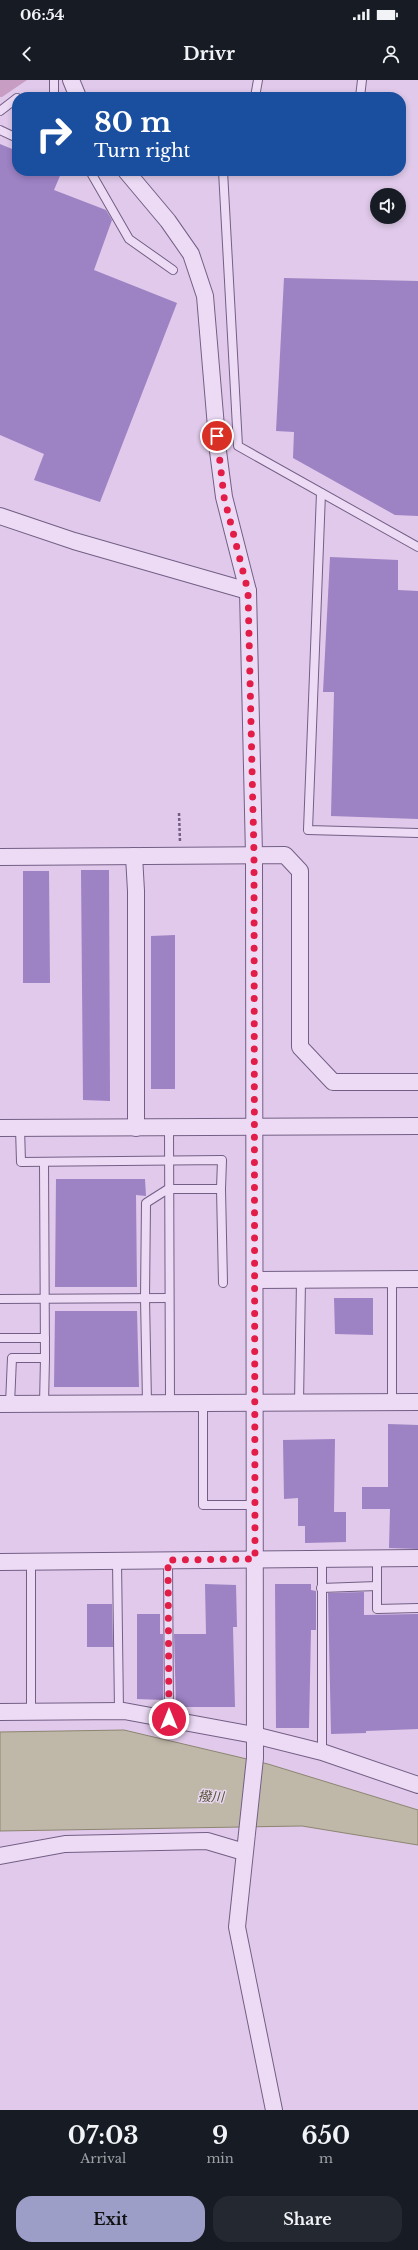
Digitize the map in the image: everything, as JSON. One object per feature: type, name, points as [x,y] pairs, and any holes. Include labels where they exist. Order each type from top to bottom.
[{"type":"street","points":[[71,80],[76,92]]},
{"type":"street","points":[[130,176],[168,221],[191,254],[205,296],[218,451],[224,497],[248,591],[254,855],[254,1127],[256,1280],[255,1758],[246,1830],[237,1927],[274,2110]]},
{"type":"street","points":[[0,516],[74,541],[248,591]]},
{"type":"street","points":[[0,857],[285,855],[300,871],[300,1047],[334,1082],[418,1082]]},
{"type":"street","points":[[134,856],[136,891],[136,1128]]},
{"type":"street","points":[[0,1128],[418,1126]]},
{"type":"street","points":[[256,1280],[418,1279]]},
{"type":"street","points":[[5,1404],[255,1404],[418,1402]]},
{"type":"street","points":[[0,1562],[418,1558]]},
{"type":"street","points":[[0,1712],[120,1711],[169,1719],[254,1735],[322,1752],[418,1785]]},
{"type":"street","points":[[0,1856],[65,1844],[207,1841],[244,1852]]},
{"type":"lane","points":[[54,80],[54,92]]},
{"type":"lane","points":[[256,92],[258,80]]},
{"type":"lane","points":[[361,92],[362,80]]},
{"type":"lane","points":[[0,111],[12,102]]},
{"type":"lane","points":[[0,130],[12,136]]},
{"type":"lane","points":[[93,176],[129,239],[173,270]]},
{"type":"lane","points":[[223,176],[238,446],[418,547]]},
{"type":"lane","points":[[321,493],[308,830],[418,833]]},
{"type":"lane","points":[[20,1128],[21,1162],[222,1160],[221,1189],[223,1282]]},
{"type":"lane","points":[[168,1128],[170,1403]]},
{"type":"lane","points":[[44,1162],[46,1298],[44,1404]]},
{"type":"lane","points":[[147,1403],[145,1298],[146,1203],[168,1189],[221,1189]]},
{"type":"lane","points":[[299,1403],[301,1280]]},
{"type":"lane","points":[[392,1280],[392,1403]]},
{"type":"lane","points":[[0,1299],[169,1298]]},
{"type":"lane","points":[[0,1338],[45,1338]]},
{"type":"lane","points":[[5,1404],[12,1358],[45,1358]]},
{"type":"lane","points":[[203,1404],[203,1506],[255,1505]]},
{"type":"lane","points":[[322,1558],[322,1752]]},
{"type":"lane","points":[[377,1558],[377,1609],[418,1608]]},
{"type":"lane","points":[[168,1560],[169,1719]]},
{"type":"lane","points":[[117,1561],[120,1711]]},
{"type":"lane","points":[[31,1562],[31,1712]]},
{"type":"lane","points":[[321,1588],[377,1586]]},
{"type":"path","points":[[179,813],[180,855]]},
{"type":"shaded area","points":[[0,80],[27,80],[0,97]]},
{"type":"water","name":"撥川","points":[[124,1730],[268,1764],[418,1810],[418,1845],[302,1826],[0,1831],[0,1732]]},
{"type":"building","points":[[0,144],[12,149],[12,176],[60,176],[54,190],[106,210],[112,220],[94,270],[177,303],[100,502],[34,480],[44,454],[0,435]]},
{"type":"building","points":[[284,278],[418,281],[418,516],[395,515],[293,458],[294,432],[276,431]]},
{"type":"building","points":[[330,557],[398,560],[398,590],[418,591],[418,819],[331,816],[334,692],[323,692]]},
{"type":"building","points":[[81,870],[109,870],[110,1101],[83,1100]]},
{"type":"building","points":[[23,871],[49,871],[50,983],[23,983]]},
{"type":"building","points":[[175,935],[175,1089],[151,1089],[151,936]]},
{"type":"building","points":[[56,1179],[145,1179],[146,1196],[136,1195],[137,1287],[55,1287]]},
{"type":"building","points":[[334,1298],[373,1298],[373,1335],[335,1334]]},
{"type":"building","points":[[55,1311],[137,1311],[139,1387],[54,1387]]},
{"type":"building","points":[[388,1424],[418,1425],[418,1549],[389,1548],[390,1509],[362,1509],[362,1487],[388,1487]]},
{"type":"building","points":[[335,1439],[334,1512],[346,1512],[346,1542],[305,1543],[305,1526],[298,1526],[298,1498],[284,1499],[283,1440]]},
{"type":"building","points":[[205,1584],[236,1585],[237,1627],[233,1627],[235,1707],[176,1707],[174,1634],[206,1634]]},
{"type":"building","points":[[275,1584],[311,1584],[311,1590],[316,1591],[316,1630],[311,1630],[309,1728],[276,1728]]},
{"type":"building","points":[[364,1592],[364,1615],[418,1614],[418,1729],[331,1734],[328,1593]]},
{"type":"building","points":[[87,1604],[112,1604],[113,1647],[87,1647]]},
{"type":"building","points":[[137,1614],[160,1614],[160,1634],[163,1634],[163,1700],[137,1699]]},
{"type":"route","points":[[169,1719],[168,1560],[255,1559],[256,1280],[254,1127],[254,855],[248,591],[224,497],[217,436]]}]
